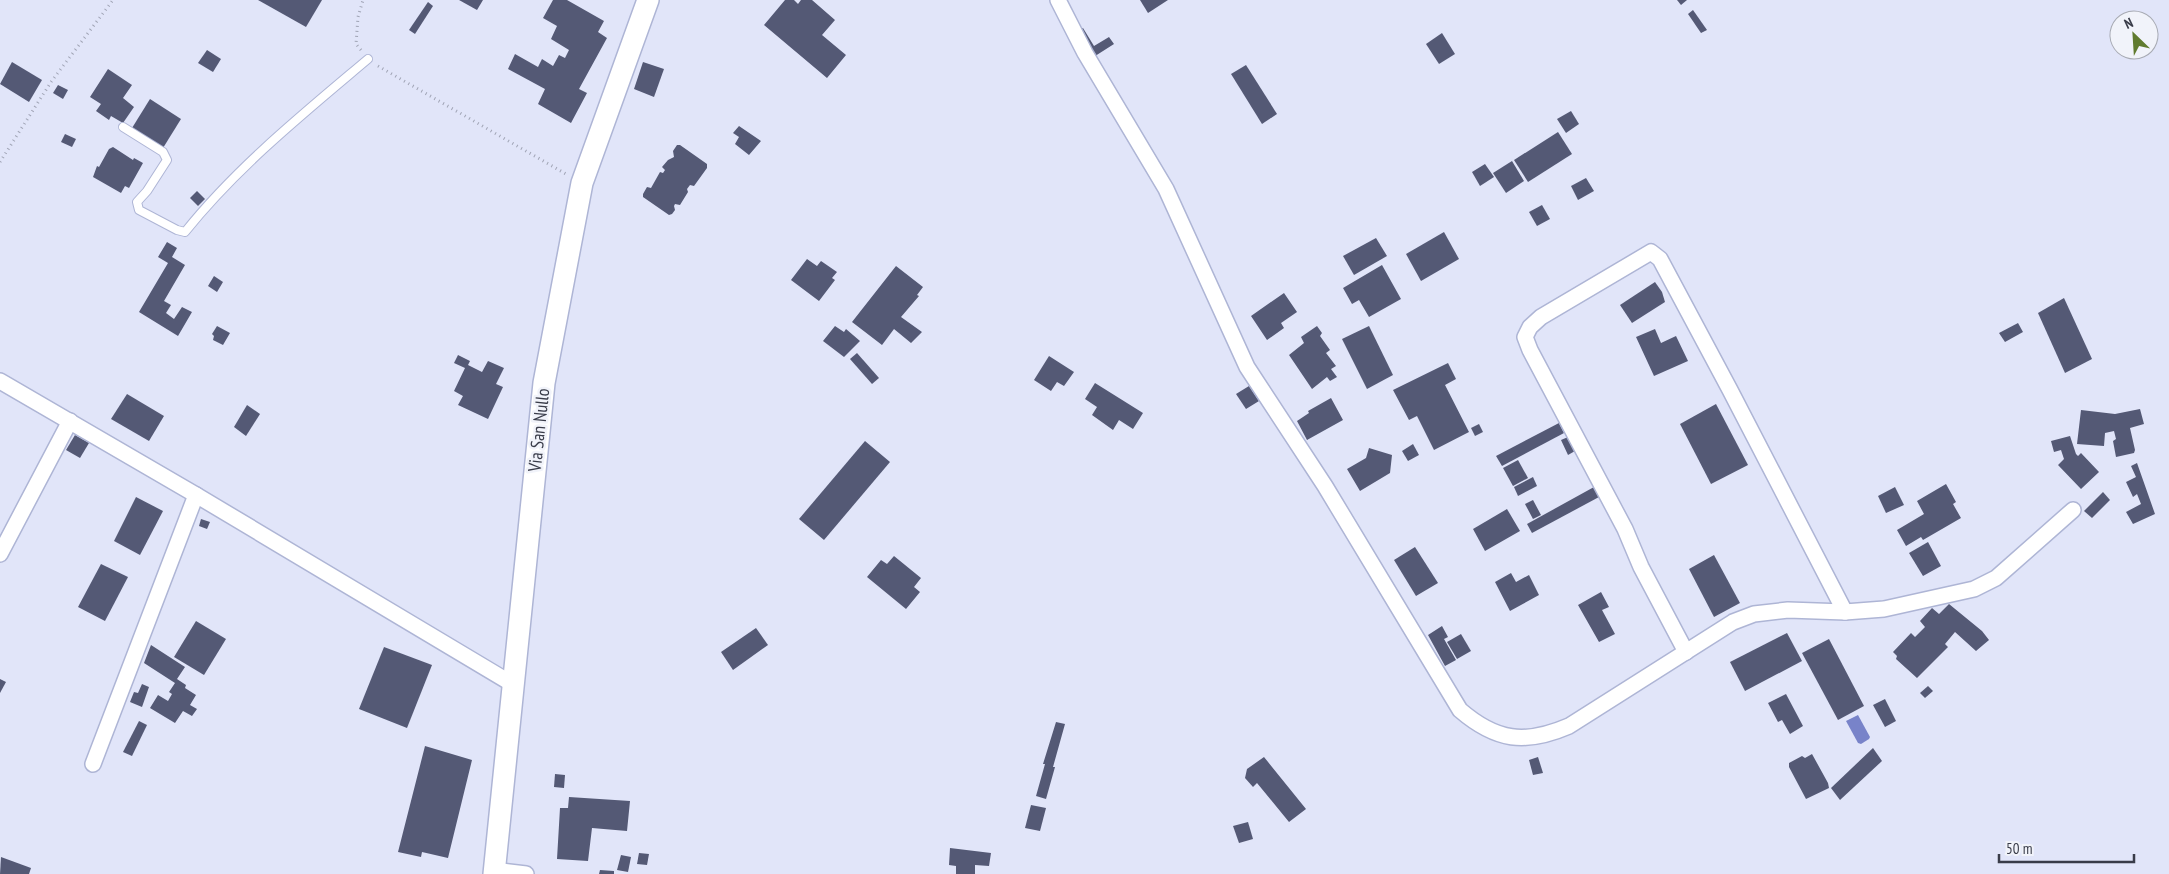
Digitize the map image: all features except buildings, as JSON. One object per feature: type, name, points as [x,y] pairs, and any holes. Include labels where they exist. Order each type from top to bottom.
[{"type":"street","name":"Via San Nullo","points":[[494,872],[544,383],[582,182],[648,0]]},
{"type":"street","points":[[1058,0],[1085,53],[1166,189],[1247,367],[1325,486],[1460,710],[1484,728],[1509,737],[1548,735],[1569,726],[1609,702],[1733,622],[1754,614],[1788,610],[1844,612],[1884,610],[1974,589],[1996,578],[2073,510]]},
{"type":"street","points":[[1686,652],[1641,567],[1625,529],[1530,350],[1525,337],[1530,327],[1541,317],[1651,252],[1660,259],[1730,390],[1844,612]]},
{"type":"street","points":[[0,380],[514,685]]},
{"type":"street","points":[[0,554],[70,421]]},
{"type":"street","points":[[93,764],[196,495]]},
{"type":"street","points":[[494,872],[526,874]]},
{"type":"lane","points":[[123,127],[163,152],[167,160],[147,191],[137,202],[139,210],[177,230],[185,232],[206,206],[251,161],[368,58]]},
{"type":"path","points":[[0,162],[50,82],[113,0]]},
{"type":"path","points":[[362,0],[358,17],[356,44],[368,58],[582,182]]},
{"type":"water","points":[[1858,715],[1870,737],[1861,744],[1858,743],[1846,721]]}]
